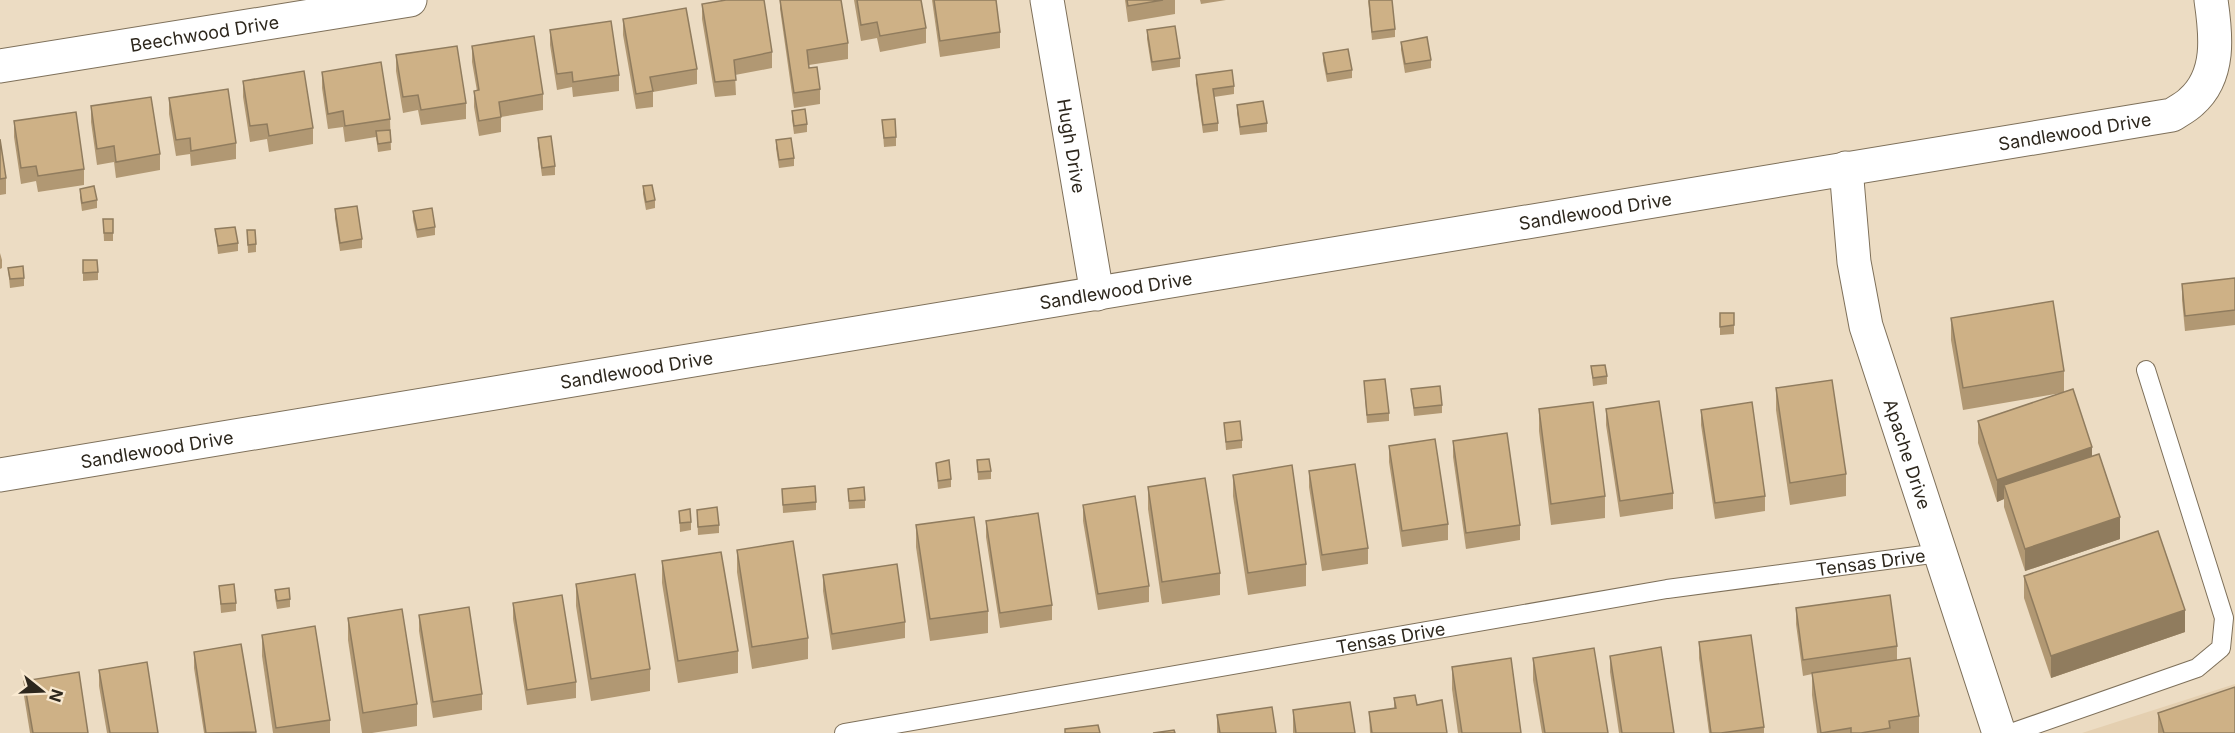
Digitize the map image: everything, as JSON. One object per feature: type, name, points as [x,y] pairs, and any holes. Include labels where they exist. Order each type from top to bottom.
[{"type":"street","name":"Beechwood Drive","points":[[0,66],[410,0]]},
{"type":"street","name":"Hugh Drive","points":[[1047,0],[1097,294]]},
{"type":"street","name":"Sandlewood Drive","points":[[0,475],[2172,115],[2192,102],[2204,87],[2210,70],[2216,52],[2216,32],[2211,0]]},
{"type":"street","name":"Apache Drive","points":[[1846,168],[1854,262],[1866,326],[1999,733]]},
{"type":"lane","points":[[2011,733],[2197,668],[2221,648],[2224,618],[2146,370]]},
{"type":"lane","name":"Tensas Drive","points":[[844,733],[1667,589],[1939,553]]},
{"type":"shaded area","points":[[2235,684],[2235,733],[2082,733]]},
{"type":"building","points":[[726,0],[764,0],[772,52],[734,60],[736,80],[715,82],[702,4]]},
{"type":"building","points":[[780,0],[841,0],[848,43],[807,50],[809,68],[817,67],[820,89],[794,93]]},
{"type":"building","points":[[857,0],[921,0],[926,28],[880,36],[877,22],[861,25]]},
{"type":"building","points":[[934,0],[996,0],[1000,32],[940,41]]},
{"type":"building","points":[[1127,0],[1163,0],[1128,6]]},
{"type":"building","points":[[1369,0],[1392,0],[1395,29],[1372,32]]},
{"type":"building","points":[[686,8],[697,69],[650,77],[653,91],[636,94],[623,19]]},
{"type":"building","points":[[611,21],[619,75],[573,82],[572,72],[557,74],[550,30]]},
{"type":"building","points":[[1175,26],[1180,58],[1152,62],[1147,30]]},
{"type":"building","points":[[534,36],[543,94],[499,102],[501,117],[479,121],[474,91],[479,90],[472,46]]},
{"type":"building","points":[[1427,37],[1431,60],[1405,64],[1401,42]]},
{"type":"building","points":[[457,46],[466,103],[421,110],[418,95],[403,97],[396,55]]},
{"type":"building","points":[[1348,49],[1352,70],[1327,74],[1323,53]]},
{"type":"building","points":[[381,62],[390,119],[345,126],[343,111],[328,114],[322,72]]},
{"type":"building","points":[[1232,70],[1234,86],[1213,89],[1218,123],[1203,125],[1196,75]]},
{"type":"building","points":[[304,71],[313,128],[269,136],[267,124],[250,126],[243,81]]},
{"type":"building","points":[[228,89],[236,143],[191,151],[190,138],[176,140],[169,98]]},
{"type":"building","points":[[151,97],[160,154],[116,162],[114,146],[97,149],[91,106]]},
{"type":"building","points":[[1263,101],[1267,123],[1240,127],[1237,105]]},
{"type":"building","points":[[805,109],[807,124],[794,126],[792,111]]},
{"type":"building","points":[[76,112],[84,169],[38,176],[36,166],[21,168],[14,121]]},
{"type":"building","points":[[895,119],[896,137],[884,138],[882,120]]},
{"type":"building","points":[[390,130],[391,142],[378,144],[376,131]]},
{"type":"building","points":[[551,136],[555,166],[542,168],[538,138]]},
{"type":"building","points":[[791,138],[794,158],[779,160],[776,140]]},
{"type":"building","points":[[0,139],[6,178],[0,179]]},
{"type":"building","points":[[652,185],[655,200],[646,202],[643,186]]},
{"type":"building","points":[[94,186],[97,200],[82,203],[80,189]]},
{"type":"building","points":[[357,206],[362,239],[340,243],[335,209]]},
{"type":"building","points":[[432,208],[435,227],[417,230],[413,211]]},
{"type":"building","points":[[103,219],[113,219],[113,233],[104,233]]},
{"type":"building","points":[[235,227],[238,243],[218,246],[215,229]]},
{"type":"building","points":[[247,230],[255,230],[256,244],[248,245]]},
{"type":"building","points":[[83,260],[97,260],[98,272],[83,273]]},
{"type":"building","points":[[23,266],[24,278],[10,279],[8,268]]},
{"type":"building","points":[[2235,278],[2235,310],[2185,316],[2182,284]]},
{"type":"building","points":[[2053,301],[2064,371],[1963,388],[1951,318]]},
{"type":"building","points":[[1720,313],[1734,313],[1734,325],[1720,327]]},
{"type":"building","points":[[1605,365],[1607,376],[1593,378],[1591,366]]},
{"type":"building","points":[[1385,379],[1389,413],[1367,415],[1364,381]]},
{"type":"building","points":[[1832,380],[1846,474],[1790,483],[1776,388]]},
{"type":"building","points":[[1440,386],[1442,405],[1414,408],[1411,389]]},
{"type":"building","points":[[2073,389],[2092,447],[1997,480],[1978,421]]},
{"type":"building","points":[[1659,401],[1673,493],[1620,501],[1606,409]]},
{"type":"building","points":[[1593,402],[1605,496],[1551,504],[1539,409]]},
{"type":"building","points":[[1752,402],[1765,496],[1715,503],[1701,410]]},
{"type":"building","points":[[1240,421],[1242,440],[1226,442],[1224,423]]},
{"type":"building","points":[[1507,433],[1520,525],[1466,533],[1453,441]]},
{"type":"building","points":[[1435,439],[1448,524],[1402,531],[1389,446]]},
{"type":"building","points":[[2099,454],[2120,517],[2025,549],[2004,485]]},
{"type":"building","points":[[989,459],[991,471],[978,472],[977,460]]},
{"type":"building","points":[[949,460],[951,479],[938,481],[936,463]]},
{"type":"building","points":[[1355,464],[1368,548],[1322,555],[1309,471]]},
{"type":"building","points":[[1292,465],[1306,564],[1248,573],[1233,475]]},
{"type":"building","points":[[1205,478],[1220,573],[1162,582],[1148,487]]},
{"type":"building","points":[[815,486],[816,502],[783,505],[782,489]]},
{"type":"building","points":[[864,487],[865,500],[849,501],[848,489]]},
{"type":"building","points":[[1135,496],[1149,586],[1098,594],[1083,505]]},
{"type":"building","points":[[717,507],[719,525],[698,527],[697,510]]},
{"type":"building","points":[[690,509],[691,522],[680,523],[679,511]]},
{"type":"building","points":[[1038,513],[1052,605],[1000,613],[986,521]]},
{"type":"building","points":[[974,517],[988,611],[930,619],[916,525]]},
{"type":"building","points":[[2158,531],[2185,610],[2051,656],[2024,576]]},
{"type":"building","points":[[793,541],[808,638],[752,647],[737,550]]},
{"type":"building","points":[[721,552],[738,651],[678,661],[662,561]]},
{"type":"building","points":[[897,564],[905,622],[832,634],[823,575]]},
{"type":"building","points":[[635,574],[650,669],[591,679],[576,584]]},
{"type":"building","points":[[234,584],[236,603],[221,604],[219,586]]},
{"type":"building","points":[[289,588],[290,599],[277,601],[275,590]]},
{"type":"building","points":[[562,595],[576,682],[527,690],[513,603]]},
{"type":"building","points":[[1890,595],[1897,646],[1803,660],[1796,608]]},
{"type":"building","points":[[469,607],[482,694],[433,702],[419,615]]},
{"type":"building","points":[[402,609],[417,704],[363,713],[348,618]]},
{"type":"building","points":[[315,626],[330,720],[276,728],[262,635]]},
{"type":"building","points":[[1751,635],[1764,727],[1711,733],[1699,642]]},
{"type":"building","points":[[241,644],[256,732],[206,733],[194,652]]},
{"type":"building","points":[[1661,647],[1674,733],[1622,733],[1610,656]]},
{"type":"building","points":[[1594,648],[1608,733],[1545,733],[1533,658]]},
{"type":"building","points":[[1511,658],[1521,733],[1462,733],[1452,667]]},
{"type":"building","points":[[1910,658],[1919,716],[1889,721],[1890,728],[1861,733],[1851,733],[1851,728],[1821,733],[1812,673]]},
{"type":"building","points":[[147,662],[158,733],[110,733],[99,670]]},
{"type":"building","points":[[79,672],[88,733],[33,733],[24,681]]},
{"type":"building","points":[[2235,687],[2235,733],[2164,733],[2158,713]]},
{"type":"building","points":[[1415,695],[1417,705],[1442,700],[1447,733],[1372,733],[1369,712],[1396,708],[1394,698]]},
{"type":"building","points":[[1350,702],[1355,733],[1296,733],[1293,710]]},
{"type":"building","points":[[1272,707],[1276,733],[1220,733],[1217,715]]},
{"type":"building","points":[[1098,725],[1100,733],[1065,733],[1065,729]]},
{"type":"building","points":[[1174,730],[1175,733],[1153,733]]}]
